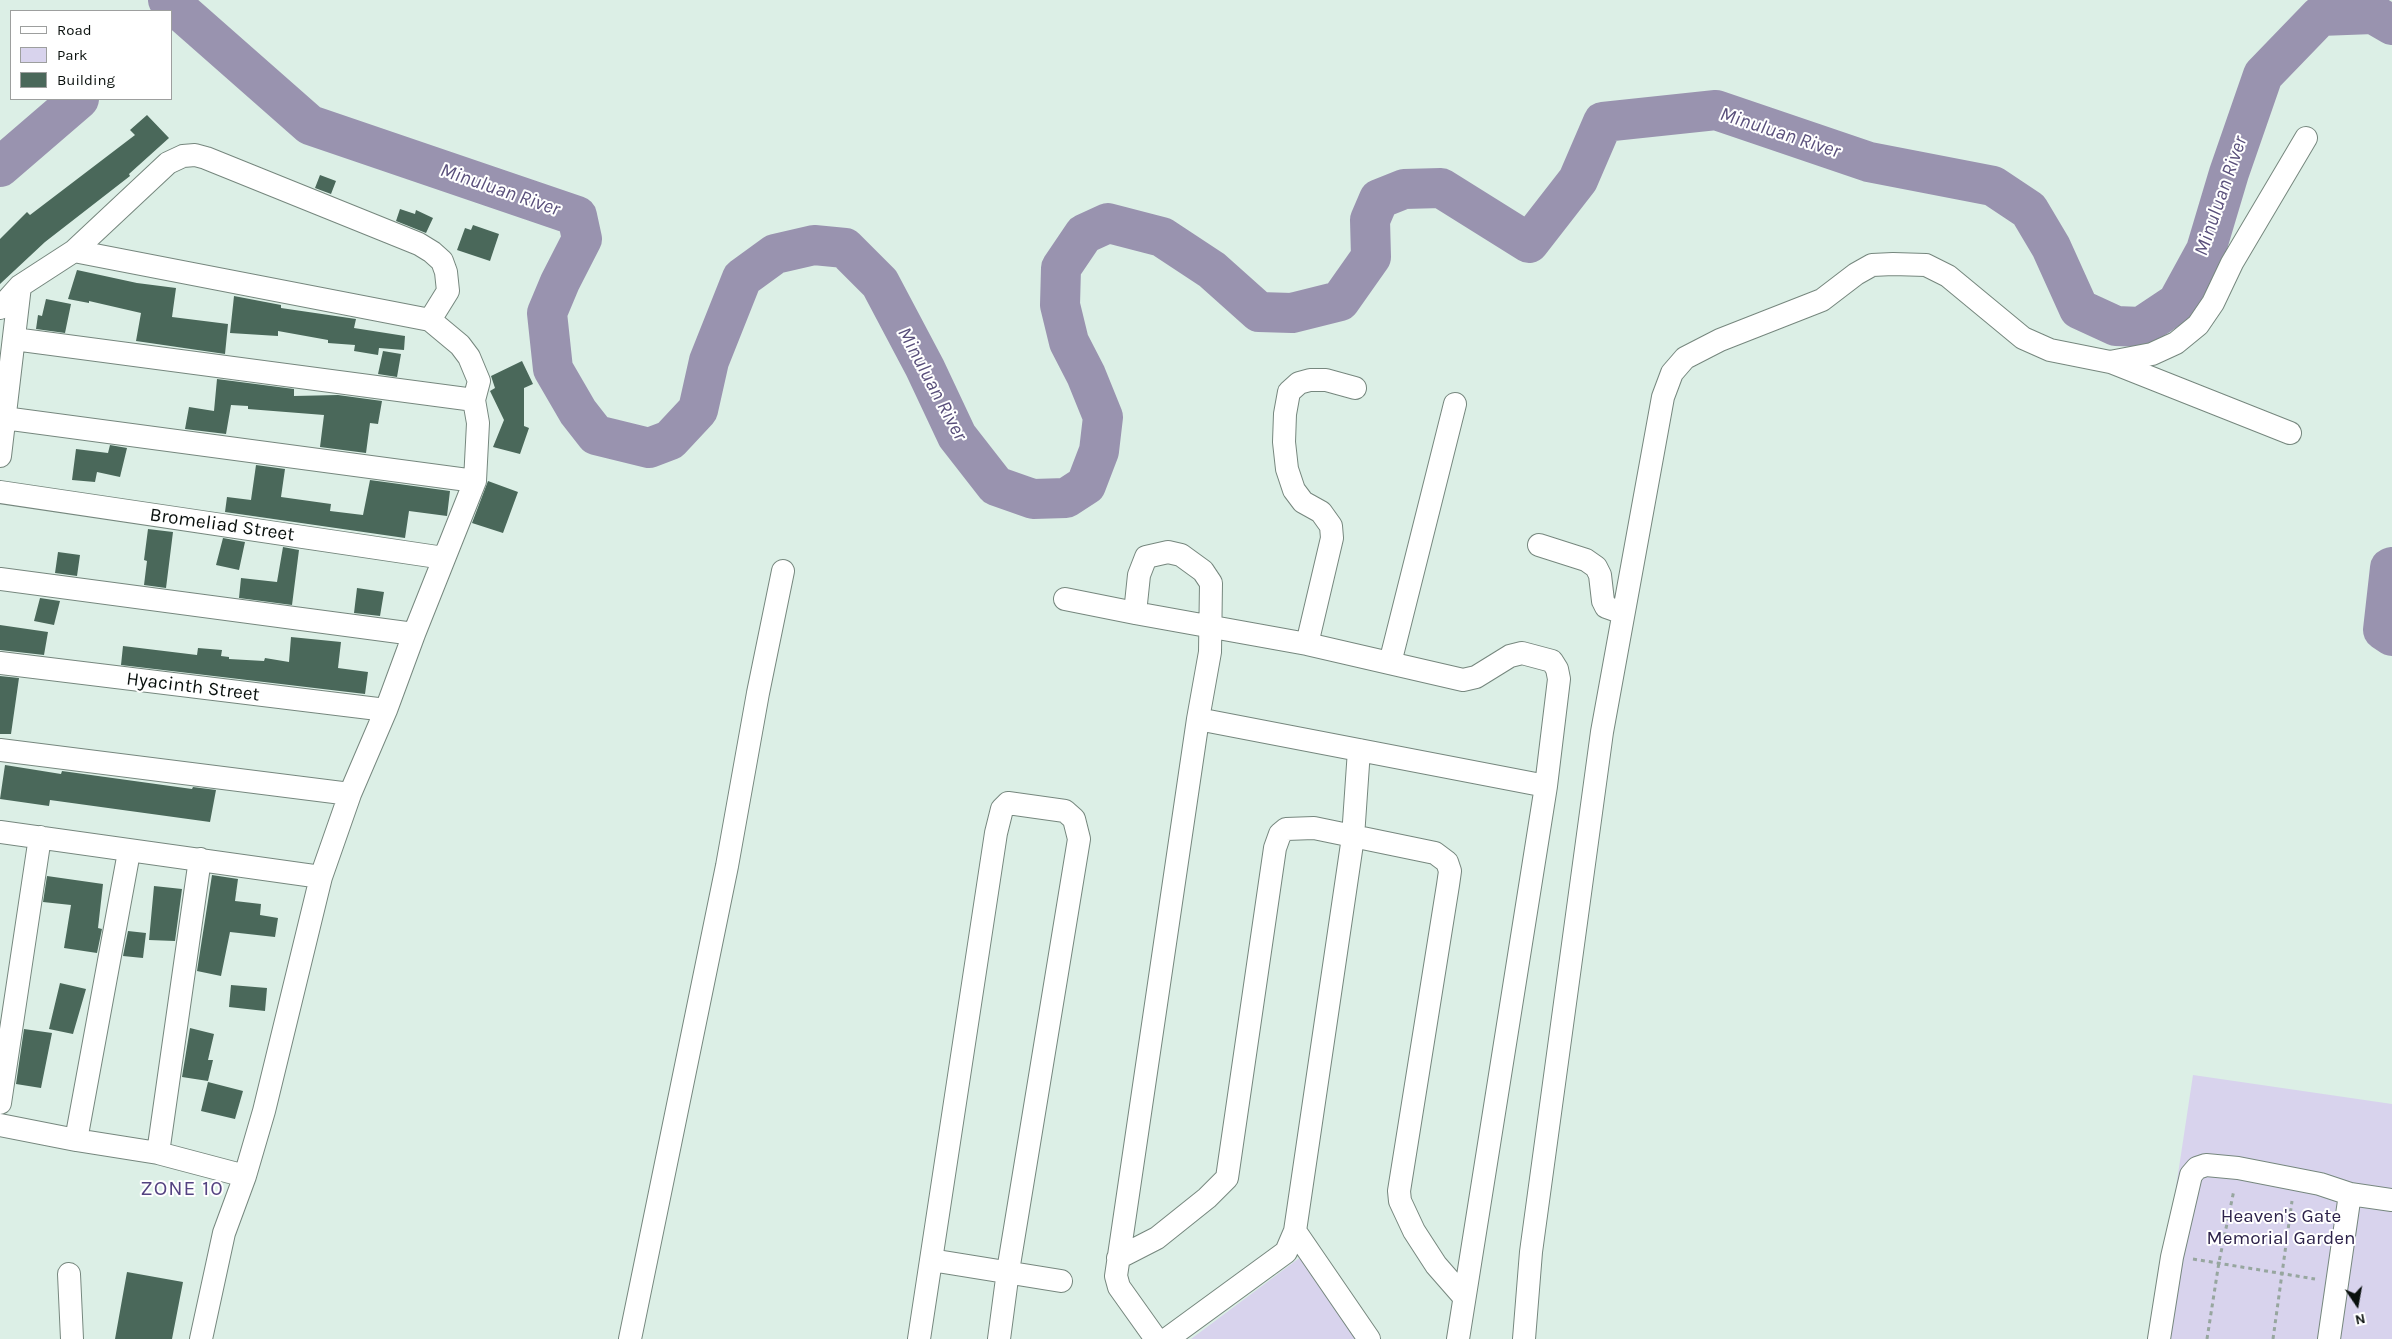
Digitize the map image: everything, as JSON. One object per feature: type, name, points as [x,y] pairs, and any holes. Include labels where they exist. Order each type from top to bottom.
[{"type":"street","points":[[2110,362],[2152,354],[2176,342],[2198,325],[2214,303],[2232,263],[2306,138]]},
{"type":"street","points":[[0,308],[20,286],[74,251],[168,163],[183,156],[195,155],[419,244],[432,252],[442,261],[446,272],[448,291],[430,320]]},
{"type":"street","points":[[74,251],[430,320],[460,345],[469,357],[479,381],[474,400],[478,423],[475,481],[386,710],[350,794],[321,877],[264,1111],[245,1176],[224,1233],[201,1339]]},
{"type":"street","points":[[1524,1339],[1531,1252],[1556,1082],[1579,890],[1602,732],[1663,397],[1672,373],[1685,358],[1712,344],[1822,300],[1856,274],[1872,265],[1926,265],[1948,276],[2023,338],[2050,350],[2110,362],[2290,433]]},
{"type":"street","points":[[0,456],[20,286]]},
{"type":"street","points":[[14,339],[474,400]]},
{"type":"street","points":[[1307,644],[1332,532],[1331,526],[1321,512],[1303,502],[1294,490],[1287,469],[1284,442],[1285,414],[1289,392],[1299,383],[1310,380],[1326,380],[1354,388]]},
{"type":"street","points":[[1390,662],[1456,404]]},
{"type":"street","points":[[4,418],[475,481]]},
{"type":"street","name":"Bromeliad Street","points":[[0,492],[444,558]]},
{"type":"street","points":[[1540,545],[1586,560],[1596,567],[1600,575],[1603,600],[1606,606],[1623,613]]},
{"type":"street","points":[[1134,613],[1138,575],[1146,557],[1168,552],[1181,554],[1203,571],[1211,583],[1212,625],[1210,652],[1198,719],[1116,1276],[1119,1287],[1156,1339]]},
{"type":"street","points":[[630,1339],[727,866],[758,693],[783,571]]},
{"type":"street","points":[[0,579],[414,634]]},
{"type":"street","points":[[1065,598],[1134,613],[1212,625],[1307,644],[1463,680],[1476,677],[1510,656],[1522,653],[1552,660],[1557,669],[1559,679],[1546,786],[1458,1339]]},
{"type":"street","name":"Hyacinth Street","points":[[0,663],[386,710]]},
{"type":"street","points":[[1198,719],[1546,786]]},
{"type":"street","points":[[0,750],[350,794]]},
{"type":"street","points":[[1167,1339],[1286,1252],[1295,1231],[1353,837],[1359,750]]},
{"type":"street","points":[[919,1339],[988,882],[1002,809],[1008,803],[1065,811],[1074,818],[1079,839],[1008,1272],[999,1339]]},
{"type":"street","points":[[1118,1258],[1157,1238],[1208,1198],[1227,1178],[1276,848],[1280,834],[1286,829],[1314,828],[1435,853],[1447,862],[1450,871],[1399,1191],[1400,1201],[1414,1230],[1436,1265],[1464,1297]]},
{"type":"street","points":[[0,832],[129,852],[200,859],[321,877]]},
{"type":"street","points":[[0,1103],[40,837]]},
{"type":"street","points":[[76,1140],[129,852]]},
{"type":"street","points":[[158,1153],[200,859]]},
{"type":"street","points":[[0,1125],[76,1140],[158,1153],[245,1176]]},
{"type":"street","points":[[2159,1339],[2172,1257],[2191,1175],[2197,1168],[2206,1165],[2238,1168],[2295,1179],[2350,1194],[2392,1200]]},
{"type":"street","points":[[2329,1339],[2350,1194]]},
{"type":"street","points":[[1295,1231],[1369,1339]]},
{"type":"street","points":[[931,1260],[1061,1281]]},
{"type":"street","points":[[69,1274],[72,1339]]},
{"type":"path","points":[[2207,1339],[2219,1262],[2238,1168]]},
{"type":"path","points":[[2272,1339],[2295,1179]]},
{"type":"path","points":[[2172,1257],[2219,1262],[2338,1284]]},
{"type":"green space","name":"Heaven's Gate Memorial Garden","points":[[2193,1075],[2392,1104],[2392,1339],[2153,1339]]},
{"type":"green space","points":[[1306,1253],[1364,1339],[1191,1339]]},
{"type":"building","points":[[147,115],[169,138],[129,174],[130,176],[45,242],[0,284],[0,239],[27,212],[30,215],[135,135],[130,130]]},
{"type":"building","points":[[320,175],[336,181],[331,194],[315,188]]},
{"type":"building","points":[[400,209],[415,214],[416,210],[433,218],[426,233],[396,221]]},
{"type":"building","points":[[473,225],[499,234],[490,261],[457,250],[465,228],[471,230]]},
{"type":"building","points":[[77,270],[137,283],[176,288],[172,317],[228,324],[225,354],[136,341],[141,313],[89,301],[89,303],[68,299]]},
{"type":"building","points":[[234,296],[281,305],[281,308],[356,319],[354,328],[405,336],[404,350],[379,348],[378,355],[354,351],[355,345],[328,343],[328,340],[278,331],[278,336],[230,333]]},
{"type":"building","points":[[46,299],[71,304],[65,333],[36,329],[38,315],[42,316]]},
{"type":"building","points":[[383,351],[401,354],[397,377],[378,374]]},
{"type":"building","points":[[522,361],[533,384],[524,388],[524,426],[529,428],[520,454],[493,447],[504,420],[490,391],[495,388],[491,376]]},
{"type":"building","points":[[217,379],[294,389],[294,396],[338,395],[382,401],[378,424],[370,423],[366,453],[320,447],[324,415],[248,409],[248,406],[231,405],[226,434],[185,429],[189,407],[214,411]]},
{"type":"building","points":[[110,445],[127,448],[120,477],[97,472],[95,482],[72,480],[76,449],[108,453]]},
{"type":"building","points":[[256,465],[285,469],[281,497],[331,504],[330,511],[363,515],[370,480],[450,491],[447,516],[409,511],[405,538],[225,512],[227,497],[251,500]]},
{"type":"building","points":[[488,481],[518,492],[503,533],[472,523]]},
{"type":"building","points":[[148,529],[173,532],[166,588],[144,585],[147,561],[144,560]]},
{"type":"building","points":[[223,538],[245,542],[239,570],[216,565]]},
{"type":"building","points":[[283,547],[299,550],[292,605],[239,598],[241,578],[277,582]]},
{"type":"building","points":[[58,552],[80,555],[77,576],[55,573]]},
{"type":"building","points":[[357,588],[384,592],[380,616],[354,613]]},
{"type":"building","points":[[40,598],[60,601],[54,625],[34,621]]},
{"type":"building","points":[[0,625],[48,632],[44,655],[0,650]]},
{"type":"building","points":[[291,637],[341,642],[338,668],[368,672],[365,694],[121,665],[123,646],[197,655],[198,648],[222,650],[221,656],[229,657],[229,659],[264,661],[265,658],[289,662]]},
{"type":"building","points":[[0,676],[19,678],[11,734],[0,734]]},
{"type":"building","points":[[5,765],[61,774],[62,771],[192,789],[193,787],[216,790],[210,822],[50,800],[49,806],[0,799]]},
{"type":"building","points":[[212,875],[238,879],[235,901],[261,904],[260,915],[278,918],[275,937],[230,932],[221,976],[197,971]]},
{"type":"building","points":[[47,876],[103,884],[98,928],[102,929],[97,953],[64,948],[71,905],[43,902]]},
{"type":"building","points":[[154,886],[182,889],[175,941],[149,940]]},
{"type":"building","points":[[128,931],[146,933],[143,958],[123,956]]},
{"type":"building","points":[[60,983],[86,989],[73,1034],[49,1029]]},
{"type":"building","points":[[231,985],[267,988],[265,1011],[229,1007]]},
{"type":"building","points":[[190,1028],[214,1034],[208,1060],[213,1060],[208,1081],[182,1077]]},
{"type":"building","points":[[24,1029],[52,1033],[41,1088],[16,1084]]},
{"type":"building","points":[[208,1082],[243,1091],[235,1119],[201,1111]]},
{"type":"building","points":[[127,1272],[183,1282],[172,1339],[115,1339]]},
{"type":"waterway","name":"Minuluan River","points":[[168,0],[310,125],[577,216],[582,239],[560,282],[547,313],[553,369],[578,412],[596,435],[649,448],[670,440],[698,410],[709,361],[742,278],[775,254],[814,245],[845,248],[880,283],[925,368],[957,436],[996,486],[1033,499],[1066,498],[1086,485],[1099,451],[1103,417],[1086,375],[1069,342],[1060,305],[1061,268],[1084,234],[1108,223],[1162,237],[1212,270],[1259,312],[1292,313],[1340,301],[1371,257],[1370,220],[1379,199],[1404,189],[1441,188],[1529,243],[1578,180],[1603,122],[1716,110],[1869,162],[1993,186],[2029,210],[2051,247],[2079,309],[2116,326],[2141,327],[2177,303],[2206,250],[2229,173],[2263,75],[2320,16],[2373,14],[2392,25]]},
{"type":"waterway","name":"Minuluan River","points":[[0,167],[78,100]]},
{"type":"waterway","name":"Minuluan River","points":[[2392,567],[2390,568],[2383,630],[2392,636]]},
{"type":"district","name":"ZONE 10","points":[[182,1189]]}]
